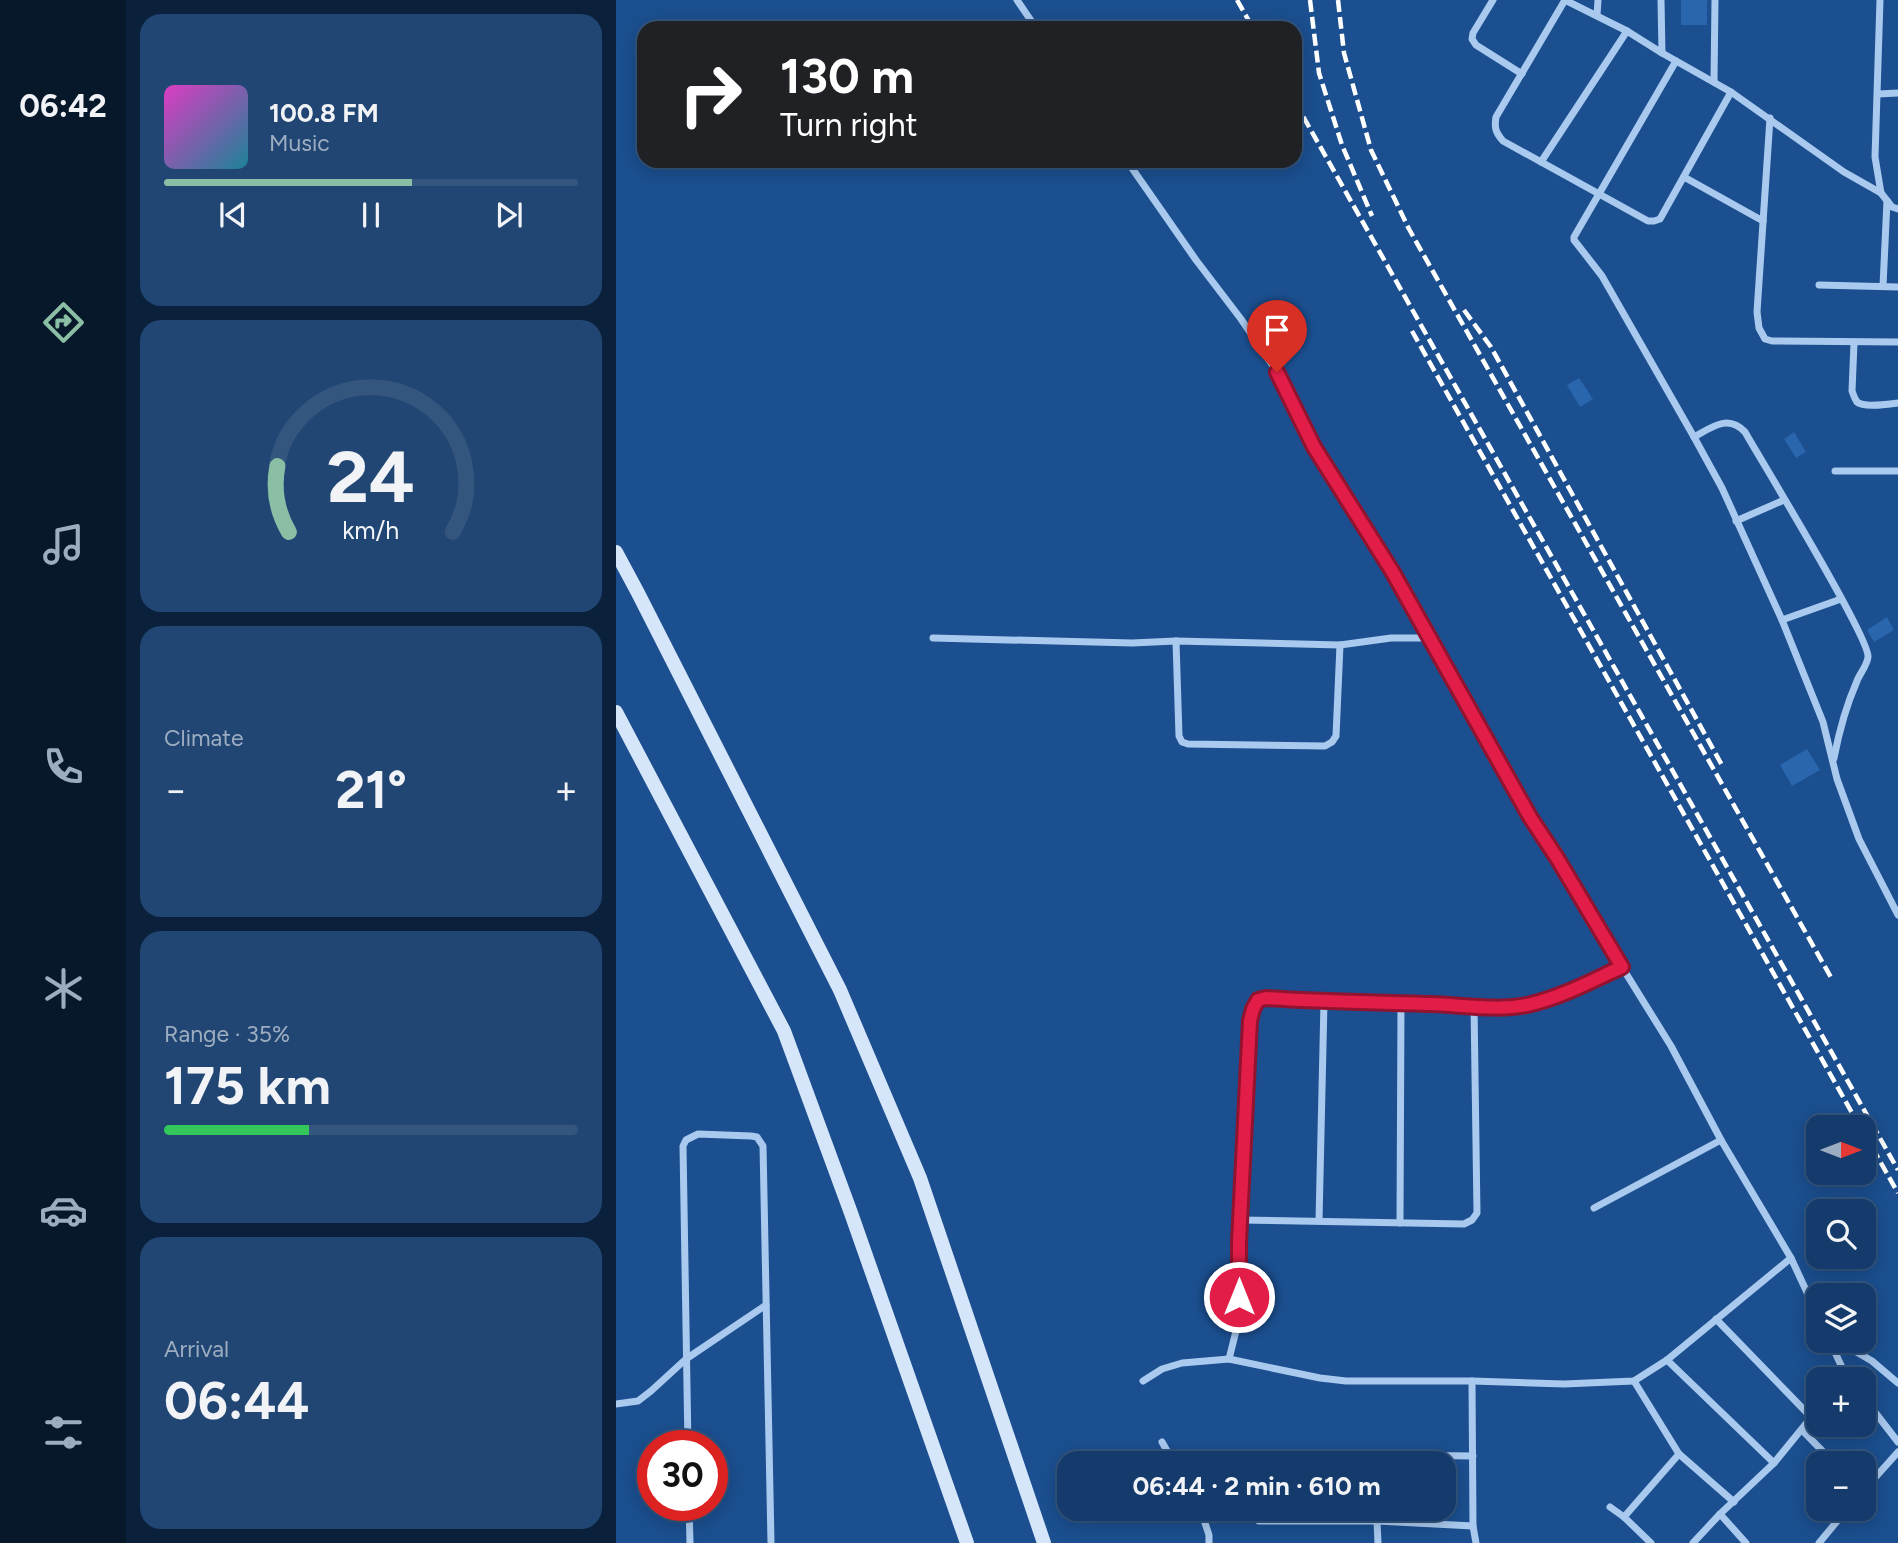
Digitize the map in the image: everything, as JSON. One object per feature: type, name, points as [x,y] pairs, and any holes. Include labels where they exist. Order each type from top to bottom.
[{"type":"street","points":[[1017,0],[1031,21]]},
{"type":"street","points":[[1493,0],[1472,40],[1522,74]]},
{"type":"street","points":[[1731,92],[1660,219],[1654,221],[1648,221],[1598,195],[1503,141],[1497,134],[1495,125],[1496,117],[1565,0],[1627,31],[1731,92],[1844,172],[1881,193],[1892,207],[1898,209]]},
{"type":"street","points":[[1597,15],[1598,0]]},
{"type":"street","points":[[1661,0],[1662,53]]},
{"type":"street","points":[[1714,82],[1715,0]]},
{"type":"street","points":[[1880,0],[1875,157],[1881,193]]},
{"type":"street","points":[[1541,162],[1627,31]]},
{"type":"street","points":[[1676,61],[1574,240],[1602,276],[1721,488],[1782,620],[1823,722],[1833,762],[1859,839],[1898,915]]},
{"type":"street","points":[[1878,94],[1898,93]]},
{"type":"street","points":[[1770,118],[1757,312],[1759,328],[1765,339],[1898,342]]},
{"type":"street","points":[[1132,168],[1277,372],[1314,447],[1349,500],[1430,638],[1530,817],[1671,1046],[1721,1140],[1791,1258],[1806,1290]]},
{"type":"street","points":[[1684,177],[1763,221]]},
{"type":"street","points":[[1883,286],[1887,200]]},
{"type":"street","points":[[1819,285],[1898,287]]},
{"type":"street","points":[[1854,342],[1852,391],[1858,403],[1898,403]]},
{"type":"street","points":[[1694,437],[1726,423],[1737,424],[1745,432],[1861,636],[1868,655],[1839,729],[1833,762]]},
{"type":"street","points":[[1836,471],[1898,471]]},
{"type":"street","points":[[1736,521],[1784,500]]},
{"type":"street","points":[[616,552],[840,990],[920,1178],[1044,1543]]},
{"type":"street","points":[[1782,620],[1841,599]]},
{"type":"street","points":[[933,638],[1340,645],[1391,638],[1430,638]]},
{"type":"street","points":[[1176,641],[1179,736],[1182,742],[1188,744],[1325,746],[1332,742],[1336,736],[1340,645]]},
{"type":"street","points":[[616,712],[784,1031],[967,1543]]},
{"type":"street","points":[[1229,1359],[1238,1323],[1250,1021],[1258,1000],[1266,998],[1499,1007],[1525,1005],[1553,998],[1622,967]]},
{"type":"street","points":[[1320,1221],[1324,1002]]},
{"type":"street","points":[[1400,1223],[1401,1003]]},
{"type":"street","points":[[1240,1220],[1464,1224],[1472,1220],[1477,1213],[1475,1005]]},
{"type":"street","points":[[687,1430],[682,1153],[686,1140],[693,1135],[757,1137],[763,1146],[771,1543]]},
{"type":"street","points":[[1594,1208],[1721,1140]]},
{"type":"street","points":[[1143,1381],[1162,1369],[1182,1363],[1229,1359],[1346,1381],[1564,1384],[1634,1381],[1667,1360],[1791,1258]]},
{"type":"street","points":[[616,1404],[638,1401],[685,1359],[766,1305]]},
{"type":"street","points":[[1716,1320],[1806,1412]]},
{"type":"street","points":[[1858,1353],[1898,1383]]},
{"type":"street","points":[[1667,1360],[1774,1463]]},
{"type":"street","points":[[1472,1381],[1473,1526],[1476,1543]]},
{"type":"street","points":[[1634,1381],[1678,1454],[1734,1502]]},
{"type":"street","points":[[1876,1414],[1898,1443]]},
{"type":"street","points":[[1693,1543],[1774,1463],[1806,1425]]},
{"type":"street","points":[[1802,1430],[1822,1451]]},
{"type":"street","points":[[1162,1442],[1167,1451]]},
{"type":"street","points":[[1876,1477],[1898,1452]]},
{"type":"street","points":[[1624,1517],[1678,1454]]},
{"type":"street","points":[[1456,1457],[1473,1457]]},
{"type":"street","points":[[1610,1507],[1651,1543]]},
{"type":"street","points":[[1720,1514],[1746,1543]]},
{"type":"street","points":[[689,1521],[690,1543]]},
{"type":"street","points":[[1204,1521],[1209,1543]]},
{"type":"street","points":[[1378,1543],[1377,1521],[1473,1526]]},
{"type":"street","points":[[1819,1543],[1837,1521]]},
{"type":"building","points":[[1681,0],[1707,0],[1707,25],[1681,25]]},
{"type":"building","points":[[1579,378],[1593,399],[1580,407],[1567,385]]},
{"type":"building","points":[[1794,432],[1806,452],[1796,458],[1784,439]]},
{"type":"building","points":[[1887,617],[1894,630],[1874,642],[1867,630]]},
{"type":"building","points":[[1807,749],[1820,770],[1792,786],[1780,765]]},
{"type":"railway","points":[[1237,0],[1249,21]]},
{"type":"railway","points":[[1310,0],[1319,73],[1342,145],[1372,216]]},
{"type":"railway","points":[[1338,0],[1344,53],[1371,150],[1409,229],[1833,981]]},
{"type":"railway","points":[[1302,114],[1898,1170]]},
{"type":"railway","points":[[1464,310],[1491,347],[1723,767]]},
{"type":"railway","points":[[1412,331],[1853,1115]]},
{"type":"railway","points":[[1876,1154],[1898,1193]]},
{"type":"route","points":[[1239,1297],[1239,1242],[1250,1021],[1258,1000],[1266,998],[1499,1007],[1525,1005],[1553,998],[1622,967],[1530,817],[1392,571],[1314,447],[1277,372]]}]
